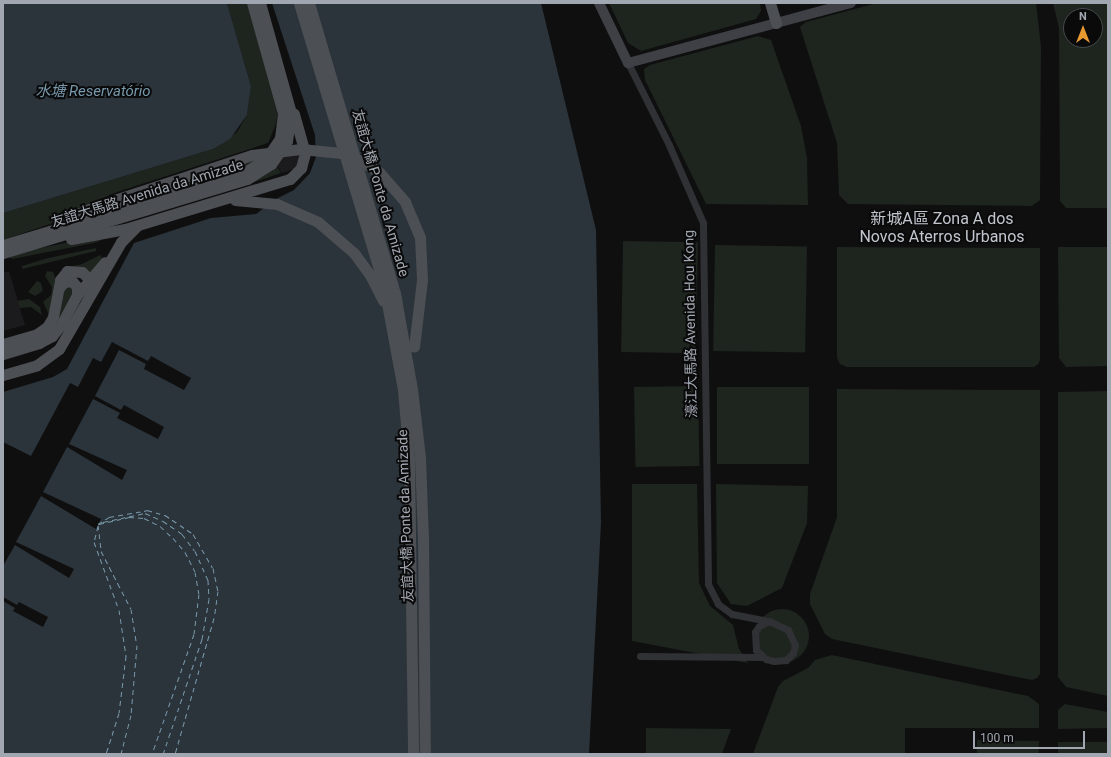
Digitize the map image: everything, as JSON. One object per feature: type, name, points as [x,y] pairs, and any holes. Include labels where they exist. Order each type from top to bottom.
[{"type":"main road","name":"友誼大馬路 Avenida da Amizade","points":[[3,253],[17,245],[245,172],[266,159],[280,138],[284,114],[252,3]]},
{"type":"main road","name":"友誼大馬路 Avenida da Amizade","points":[[3,245],[17,245],[258,175],[271,164],[285,146],[291,125],[290,102],[260,3]]},
{"type":"main road","name":"友誼大橋 Ponte da Amizade","points":[[299,3],[384,287],[395,338],[409,459],[413,754]]},
{"type":"main road","name":"友誼大橋 Ponte da Amizade","points":[[309,3],[395,293],[412,390],[420,457],[423,537],[425,754]]},
{"type":"main road","name":"濠江大馬路 Avenida Hou Kong","points":[[599,3],[628,63]]},
{"type":"main road","points":[[770,3],[776,23]]},
{"type":"main road","points":[[628,63],[851,3]]},
{"type":"main road","points":[[17,245],[143,223],[285,181],[298,172],[304,158],[305,148],[290,102]]},
{"type":"main road","points":[[17,245],[96,206],[261,153],[310,149],[351,157],[371,167],[388,180],[411,211],[421,248],[422,280],[412,363],[412,390]]},
{"type":"main road","points":[[220,200],[247,200],[277,204],[318,222],[342,241],[363,264],[376,287],[395,338]]},
{"type":"main road","points":[[3,354],[39,343],[52,336],[61,325],[77,295],[89,280],[131,231],[143,223]]},
{"type":"main road","points":[[3,375],[47,359],[62,345],[119,246]]},
{"type":"main road","points":[[3,344],[37,334],[47,327],[53,317],[62,276],[69,270],[82,272],[89,280],[88,299]]},
{"type":"main road","points":[[59,288],[64,282],[72,281],[77,287],[77,295]]},
{"type":"street","name":"濠江大馬路 Avenida Hou Kong","points":[[628,63],[669,145],[703,223],[706,573],[711,592],[718,604],[732,614],[752,619],[770,621]]},
{"type":"street","points":[[770,621],[788,630],[795,645],[793,653],[786,660],[774,661],[762,656],[756,650],[755,632],[759,626],[770,621]]},
{"type":"street","points":[[640,656],[762,656]]},
{"type":"shaded area","points":[[227,3],[247,3],[278,111],[276,124],[268,143],[114,193],[50,224],[3,240],[3,213],[213,149],[237,132],[247,115],[251,86]]},
{"type":"shaded area","points":[[609,3],[760,3],[761,11],[756,19],[641,51],[628,43]]},
{"type":"shaded area","points":[[877,3],[1036,3],[1041,47],[1040,200],[1032,206],[848,204],[839,195],[837,143],[800,27],[806,22]]},
{"type":"shaded area","points":[[1053,3],[1108,3],[1108,208],[1066,208],[1060,201],[1059,28]]},
{"type":"shaded area","points":[[758,36],[771,40],[801,126],[807,158],[808,205],[706,204],[645,80],[644,69],[650,65]]},
{"type":"shaded area","points":[[300,147],[300,161],[294,169],[282,173],[275,162]]},
{"type":"shaded area","points":[[260,156],[256,162],[237,171],[108,209],[108,205]]},
{"type":"shaded area","points":[[275,163],[281,173],[243,186],[258,175]]},
{"type":"shaded area","points":[[108,234],[100,241],[94,243],[12,259],[7,255]]},
{"type":"shaded area","points":[[623,241],[698,242],[696,353],[621,352]]},
{"type":"shaded area","points":[[715,245],[807,247],[805,353],[713,351]]},
{"type":"shaded area","points":[[837,247],[1040,248],[1040,360],[1038,364],[1034,367],[847,367],[840,364],[837,358]]},
{"type":"shaded area","points":[[1058,247],[1108,247],[1108,366],[1066,367],[1059,358]]},
{"type":"shaded area","points":[[96,248],[96,251],[22,269],[22,266],[48,258]]},
{"type":"shaded area","points":[[100,255],[103,259],[90,274],[61,269],[82,264]]},
{"type":"shaded area","points":[[9,271],[25,325],[3,331],[3,273]]},
{"type":"shaded area","points":[[47,271],[53,272],[56,279],[49,315],[43,302],[51,295],[52,287],[45,276]]},
{"type":"shaded area","points":[[37,281],[41,283],[43,291],[35,296],[28,292]]},
{"type":"shaded area","points":[[68,284],[75,291],[59,320],[42,337],[63,289]]},
{"type":"shaded area","points":[[29,299],[40,307],[42,315],[31,307],[20,308],[17,301]]},
{"type":"shaded area","points":[[698,386],[699,466],[635,467],[634,387]]},
{"type":"shaded area","points":[[717,387],[809,387],[809,464],[717,464]]},
{"type":"shaded area","points":[[837,389],[1040,390],[1040,674],[1037,678],[1032,680],[832,639],[825,634],[810,604],[810,594],[837,517]]},
{"type":"shaded area","points":[[1108,391],[1108,696],[1066,687],[1058,677],[1058,392]]},
{"type":"shaded area","points":[[632,484],[697,484],[699,583],[710,606],[733,625],[739,649],[748,663],[632,641]]},
{"type":"shaded area","points":[[716,484],[808,486],[807,523],[782,588],[747,606],[731,604],[717,583]]},
{"type":"shaded area","points":[[777,609],[787,609],[797,613],[805,621],[809,631],[809,641],[805,651],[797,659],[787,663],[777,663],[767,659],[759,651],[755,641],[755,631],[759,621],[767,613]]},
{"type":"shaded area","points":[[832,655],[1028,696],[1039,704],[1039,728],[905,728],[905,754],[753,754],[778,687],[783,681],[808,668],[815,660]]},
{"type":"shaded area","points":[[1065,704],[1108,712],[1108,728],[1058,729],[1058,710]]},
{"type":"shaded area","points":[[646,728],[731,729],[722,754],[646,754]]},
{"type":"shaded area","points":[[977,740],[1039,741],[1039,754],[977,754]]},
{"type":"shaded area","points":[[1058,742],[1108,742],[1108,754],[1058,754]]},
{"type":"water","name":"水塘 Reservatório","points":[[3,3],[227,3],[251,86],[247,115],[230,139],[213,149],[3,213]]},
{"type":"water","points":[[272,3],[541,3],[596,230],[601,523],[589,754],[3,754],[3,392],[53,377],[67,369],[134,243],[211,218],[256,214],[276,199],[294,190],[310,173],[316,157],[315,135]]},
{"type":"pier","points":[[112,342],[148,361],[151,356],[191,378],[184,390],[144,369],[146,364],[119,350],[95,396],[121,410],[124,405],[164,427],[158,439],[117,418],[120,413],[93,399],[69,444],[127,470],[122,480],[67,447],[43,492],[101,519],[96,529],[41,496],[16,542],[74,569],[69,578],[15,545],[3,566],[3,442],[31,456],[70,383],[78,387],[93,358],[101,362]]},
{"type":"pier","points":[[3,597],[17,605],[19,602],[48,617],[43,627],[13,611],[15,608],[3,601]]},
{"type":"ferry route","points":[[98,524],[109,517],[147,510],[165,515],[193,534],[213,568],[218,591],[214,618],[175,754]]},
{"type":"ferry route","points":[[103,522],[145,513],[163,521],[182,534],[195,551],[208,580],[209,599],[202,639],[163,754]]},
{"type":"ferry route","points":[[99,524],[129,517],[144,518],[160,526],[173,538],[185,552],[195,572],[199,594],[194,634],[152,754]]},
{"type":"ferry route","points":[[98,525],[101,551],[131,609],[137,645],[131,715],[121,754]]},
{"type":"ferry route","points":[[98,526],[94,542],[119,610],[126,656],[119,713],[106,754]]},
{"type":"district","name":"新城A區 Zona A dos Novos Aterros Urbanos","points":[[942,228]]}]
